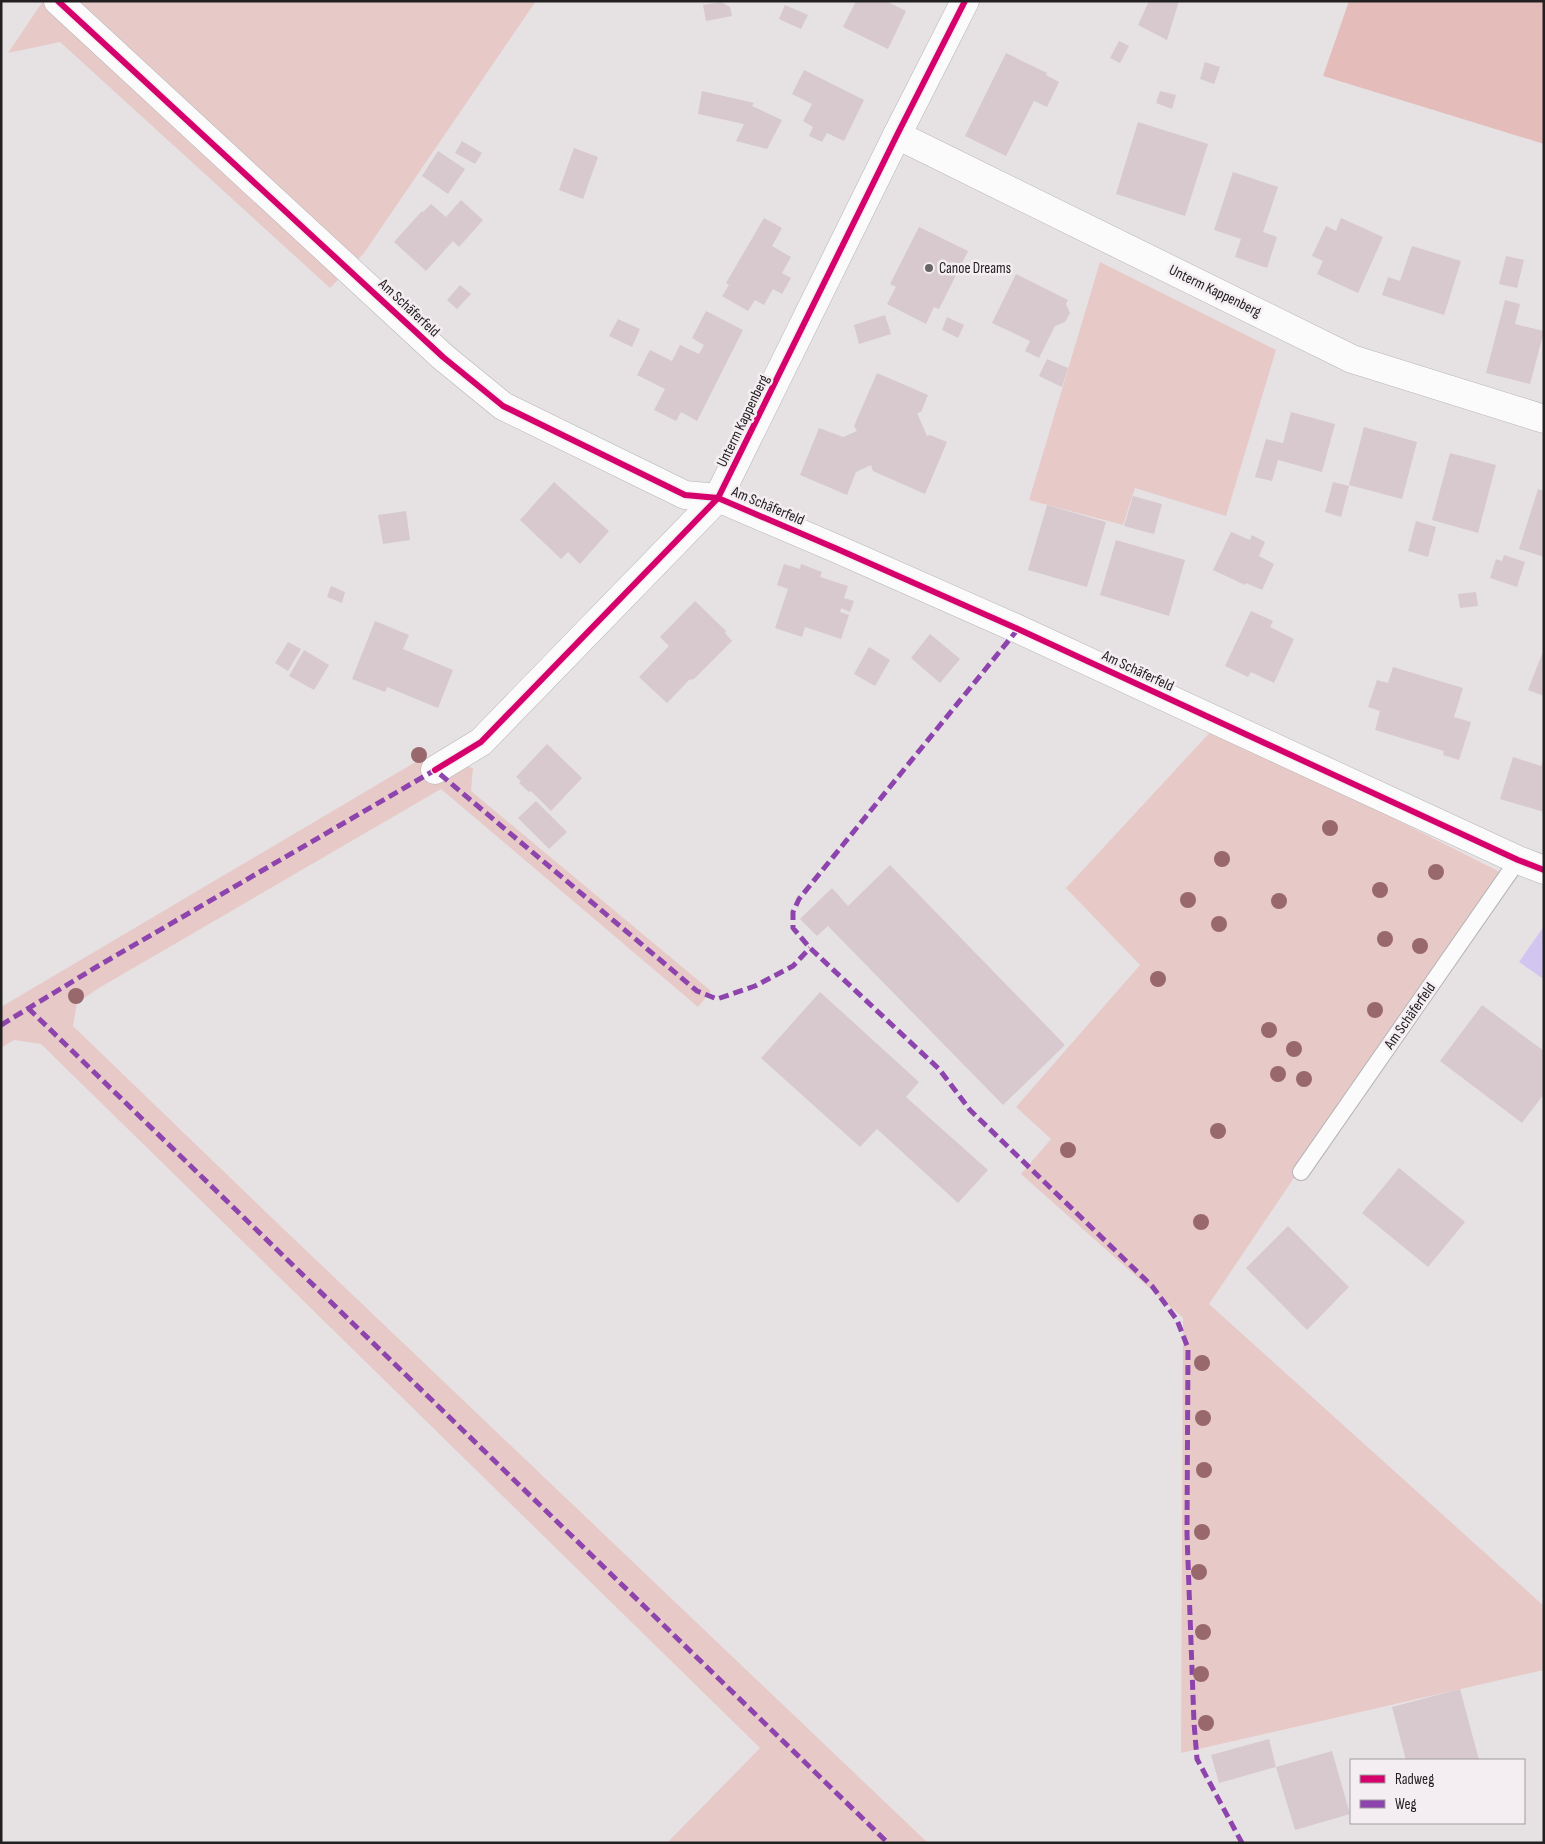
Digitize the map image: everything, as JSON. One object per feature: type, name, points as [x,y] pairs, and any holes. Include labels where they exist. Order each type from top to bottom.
[{"type":"street","name":"Am Schäferfeld","points":[[58,1],[443,357],[503,406],[684,495],[718,498],[1018,629],[1518,860],[1544,870]]},
{"type":"street","name":"Unterm Kappenberg","points":[[435,770],[481,742],[718,498],[897,134],[965,1]]},
{"type":"street","name":"Unterm Kappenberg","points":[[897,134],[1352,359],[1544,419]]},
{"type":"lane","name":"Am Schäferfeld","points":[[1301,1172],[1518,860]]},
{"type":"shaded area","points":[[43,1],[536,1],[364,253],[330,288],[60,42],[8,53]]},
{"type":"shaded area","points":[[1349,1],[1544,1],[1544,144],[1323,76]]},
{"type":"shaded area","points":[[1100,262],[1276,350],[1226,516],[1135,488],[1123,525],[1029,500]]},
{"type":"shaded area","points":[[1214,728],[1500,872],[1209,1304],[1544,1606],[1544,1670],[1181,1753],[1183,1318],[1021,1174],[1051,1139],[1016,1107],[1140,965],[1066,888]]},
{"type":"shaded area","points":[[424,757],[473,768],[471,791],[711,991],[698,1007],[441,789],[99,988],[77,1003],[73,1026],[928,1843],[667,1843],[760,1748],[41,1044],[14,1040],[1,1048],[1,1007]]},
{"type":"shaded area","points":[[1544,926],[1544,976],[1542,978],[1519,962]]},
{"type":"building","points":[[856,1],[886,1],[906,11],[888,49],[843,27]]},
{"type":"building","points":[[1149,1],[1179,1],[1167,40],[1138,25]]},
{"type":"building","points":[[721,2],[730,7],[732,16],[706,21],[703,5]]},
{"type":"building","points":[[785,5],[808,15],[801,29],[779,19]]},
{"type":"building","points":[[1119,41],[1129,46],[1120,63],[1110,58]]},
{"type":"building","points":[[1006,53],[1047,73],[1046,75],[1059,82],[1047,107],[1034,101],[1006,156],[965,136]]},
{"type":"building","points":[[1205,62],[1220,67],[1214,84],[1200,79]]},
{"type":"building","points":[[804,70],[864,100],[844,141],[827,133],[822,142],[809,136],[813,127],[803,121],[812,104],[792,94]]},
{"type":"building","points":[[702,91],[754,103],[752,106],[782,120],[767,149],[736,141],[744,124],[698,114]]},
{"type":"building","points":[[1160,91],[1176,95],[1172,109],[1156,103]]},
{"type":"building","points":[[1138,122],[1208,144],[1185,216],[1116,194]]},
{"type":"building","points":[[462,141],[482,153],[475,164],[455,153]]},
{"type":"building","points":[[574,148],[598,157],[583,199],[559,190]]},
{"type":"building","points":[[438,151],[465,169],[448,194],[422,176]]},
{"type":"building","points":[[1233,172],[1278,187],[1263,232],[1277,237],[1267,268],[1235,257],[1241,239],[1214,230]]},
{"type":"building","points":[[461,200],[483,220],[459,247],[453,241],[426,271],[394,242],[422,211],[431,204],[446,217]]},
{"type":"building","points":[[764,218],[782,228],[772,246],[791,257],[782,273],[791,278],[782,294],[773,289],[764,305],[755,300],[748,311],[722,296],[729,285],[726,283]]},
{"type":"building","points":[[1341,218],[1383,237],[1358,293],[1317,274],[1323,261],[1312,256],[1326,226],[1336,231]]},
{"type":"building","name":"Canoe Dreams","points":[[919,227],[968,251],[939,309],[934,307],[926,324],[887,304],[896,287],[890,284]]},
{"type":"building","points":[[1412,246],[1461,261],[1444,315],[1382,295],[1388,277],[1400,281]]},
{"type":"building","points":[[1506,256],[1524,260],[1517,288],[1499,284]]},
{"type":"building","points":[[1016,274],[1068,300],[1066,304],[1070,313],[1065,322],[1055,326],[1039,358],[1025,351],[1030,341],[992,323]]},
{"type":"building","points":[[460,285],[471,294],[457,309],[447,300]]},
{"type":"building","points":[[1505,300],[1520,304],[1515,324],[1544,331],[1530,384],[1486,373]]},
{"type":"building","points":[[706,311],[743,330],[697,421],[681,412],[676,421],[654,410],[665,389],[637,375],[650,350],[672,361],[680,345],[699,354],[704,345],[692,338]]},
{"type":"building","points":[[885,315],[891,334],[859,344],[854,325]]},
{"type":"building","points":[[947,317],[964,325],[958,338],[942,330]]},
{"type":"building","points":[[618,319],[640,329],[632,347],[609,336]]},
{"type":"building","points":[[1047,359],[1068,368],[1062,387],[1039,376]]},
{"type":"building","points":[[877,373],[928,395],[921,412],[917,413],[927,436],[930,435],[947,442],[925,494],[873,471],[871,465],[856,472],[847,495],[800,475],[819,428],[843,437],[857,431],[854,426]]},
{"type":"building","points":[[1291,412],[1335,424],[1322,472],[1278,460],[1272,481],[1255,477],[1266,439],[1283,443]]},
{"type":"building","points":[[1364,427],[1417,442],[1402,499],[1349,485]]},
{"type":"building","points":[[1450,453],[1496,465],[1478,533],[1432,520]]},
{"type":"building","points":[[554,482],[609,531],[580,564],[568,552],[561,559],[520,520]]},
{"type":"building","points":[[1333,482],[1349,486],[1341,517],[1325,512]]},
{"type":"building","points":[[1538,489],[1544,491],[1544,557],[1519,549]]},
{"type":"building","points":[[1133,496],[1162,504],[1154,534],[1124,526]]},
{"type":"building","points":[[1047,505],[1106,522],[1087,587],[1028,570]]},
{"type":"building","points":[[406,511],[410,540],[383,544],[378,515]]},
{"type":"building","points":[[1416,521],[1436,527],[1428,557],[1408,551]]},
{"type":"building","points":[[1231,532],[1250,540],[1252,535],[1265,542],[1259,556],[1274,564],[1262,590],[1246,583],[1245,585],[1213,570]]},
{"type":"building","points":[[1116,540],[1185,560],[1169,616],[1100,595]]},
{"type":"building","points":[[1504,555],[1525,562],[1517,587],[1490,578],[1496,559],[1502,561]]},
{"type":"building","points":[[784,564],[800,569],[801,564],[822,572],[820,577],[848,586],[844,598],[854,601],[850,612],[841,608],[840,612],[849,615],[841,639],[805,627],[802,637],[775,628],[788,589],[777,585]]},
{"type":"building","points":[[331,586],[345,592],[342,603],[327,597]]},
{"type":"building","points":[[1476,592],[1478,606],[1460,608],[1458,594]]},
{"type":"building","points":[[695,601],[726,631],[725,633],[732,641],[667,703],[639,677],[669,646],[660,637]]},
{"type":"building","points":[[1251,611],[1273,621],[1270,627],[1294,639],[1274,683],[1251,672],[1248,677],[1225,666]]},
{"type":"building","points":[[375,621],[409,635],[403,649],[453,670],[438,708],[387,687],[385,692],[352,679]]},
{"type":"building","points":[[930,634],[960,659],[940,683],[911,658]]},
{"type":"building","points":[[288,642],[301,649],[288,671],[275,663]]},
{"type":"building","points":[[869,647],[890,660],[875,686],[854,674]]},
{"type":"building","points":[[1544,649],[1544,696],[1528,690]]},
{"type":"building","points":[[304,650],[329,665],[314,690],[289,676]]},
{"type":"building","points":[[1393,667],[1463,688],[1454,717],[1471,722],[1459,760],[1443,755],[1444,751],[1375,730],[1380,711],[1368,707],[1377,680],[1388,683]]},
{"type":"building","points":[[547,744],[582,778],[551,811],[531,791],[529,792],[519,783],[521,781],[516,777]]},
{"type":"building","points":[[1513,757],[1541,766],[1544,759],[1544,812],[1500,799]]},
{"type":"building","points":[[536,801],[567,832],[549,849],[518,818]]},
{"type":"building","points":[[890,865],[1065,1045],[1003,1105],[828,926],[817,936],[800,919],[832,888],[848,906]]},
{"type":"building","points":[[820,992],[919,1082],[906,1097],[988,1170],[958,1203],[877,1129],[860,1147],[761,1058]]},
{"type":"building","points":[[1482,1005],[1544,1051],[1544,1094],[1522,1123],[1440,1061]]},
{"type":"building","points":[[1399,1168],[1465,1222],[1428,1267],[1362,1213]]},
{"type":"building","points":[[1288,1226],[1349,1287],[1307,1330],[1246,1268]]},
{"type":"building","points":[[1460,1689],[1479,1759],[1406,1759],[1392,1707]]},
{"type":"building","points":[[1269,1739],[1276,1767],[1219,1783],[1211,1755]]},
{"type":"building","points":[[1332,1751],[1350,1814],[1295,1830],[1276,1767]]},
{"type":"marked path","points":[[1018,629],[799,899],[793,912],[793,928],[810,948],[939,1069],[970,1110],[1152,1286],[1177,1320],[1188,1348],[1187,1534],[1197,1759],[1242,1843]]},
{"type":"marked path","points":[[1,1025],[98,966],[435,770],[697,991],[717,999],[755,986],[793,966],[810,948]]},
{"type":"marked path","points":[[28,1008],[888,1843]]},
{"type":"cycle path","points":[[58,1],[443,357],[503,406],[685,495],[718,498],[835,548],[1018,629],[1518,860],[1544,870]]},
{"type":"cycle path","points":[[435,770],[481,742],[718,498],[965,1]]},
{"type":"place","name":"Canoe Dreams","points":[[929,268]]}]
